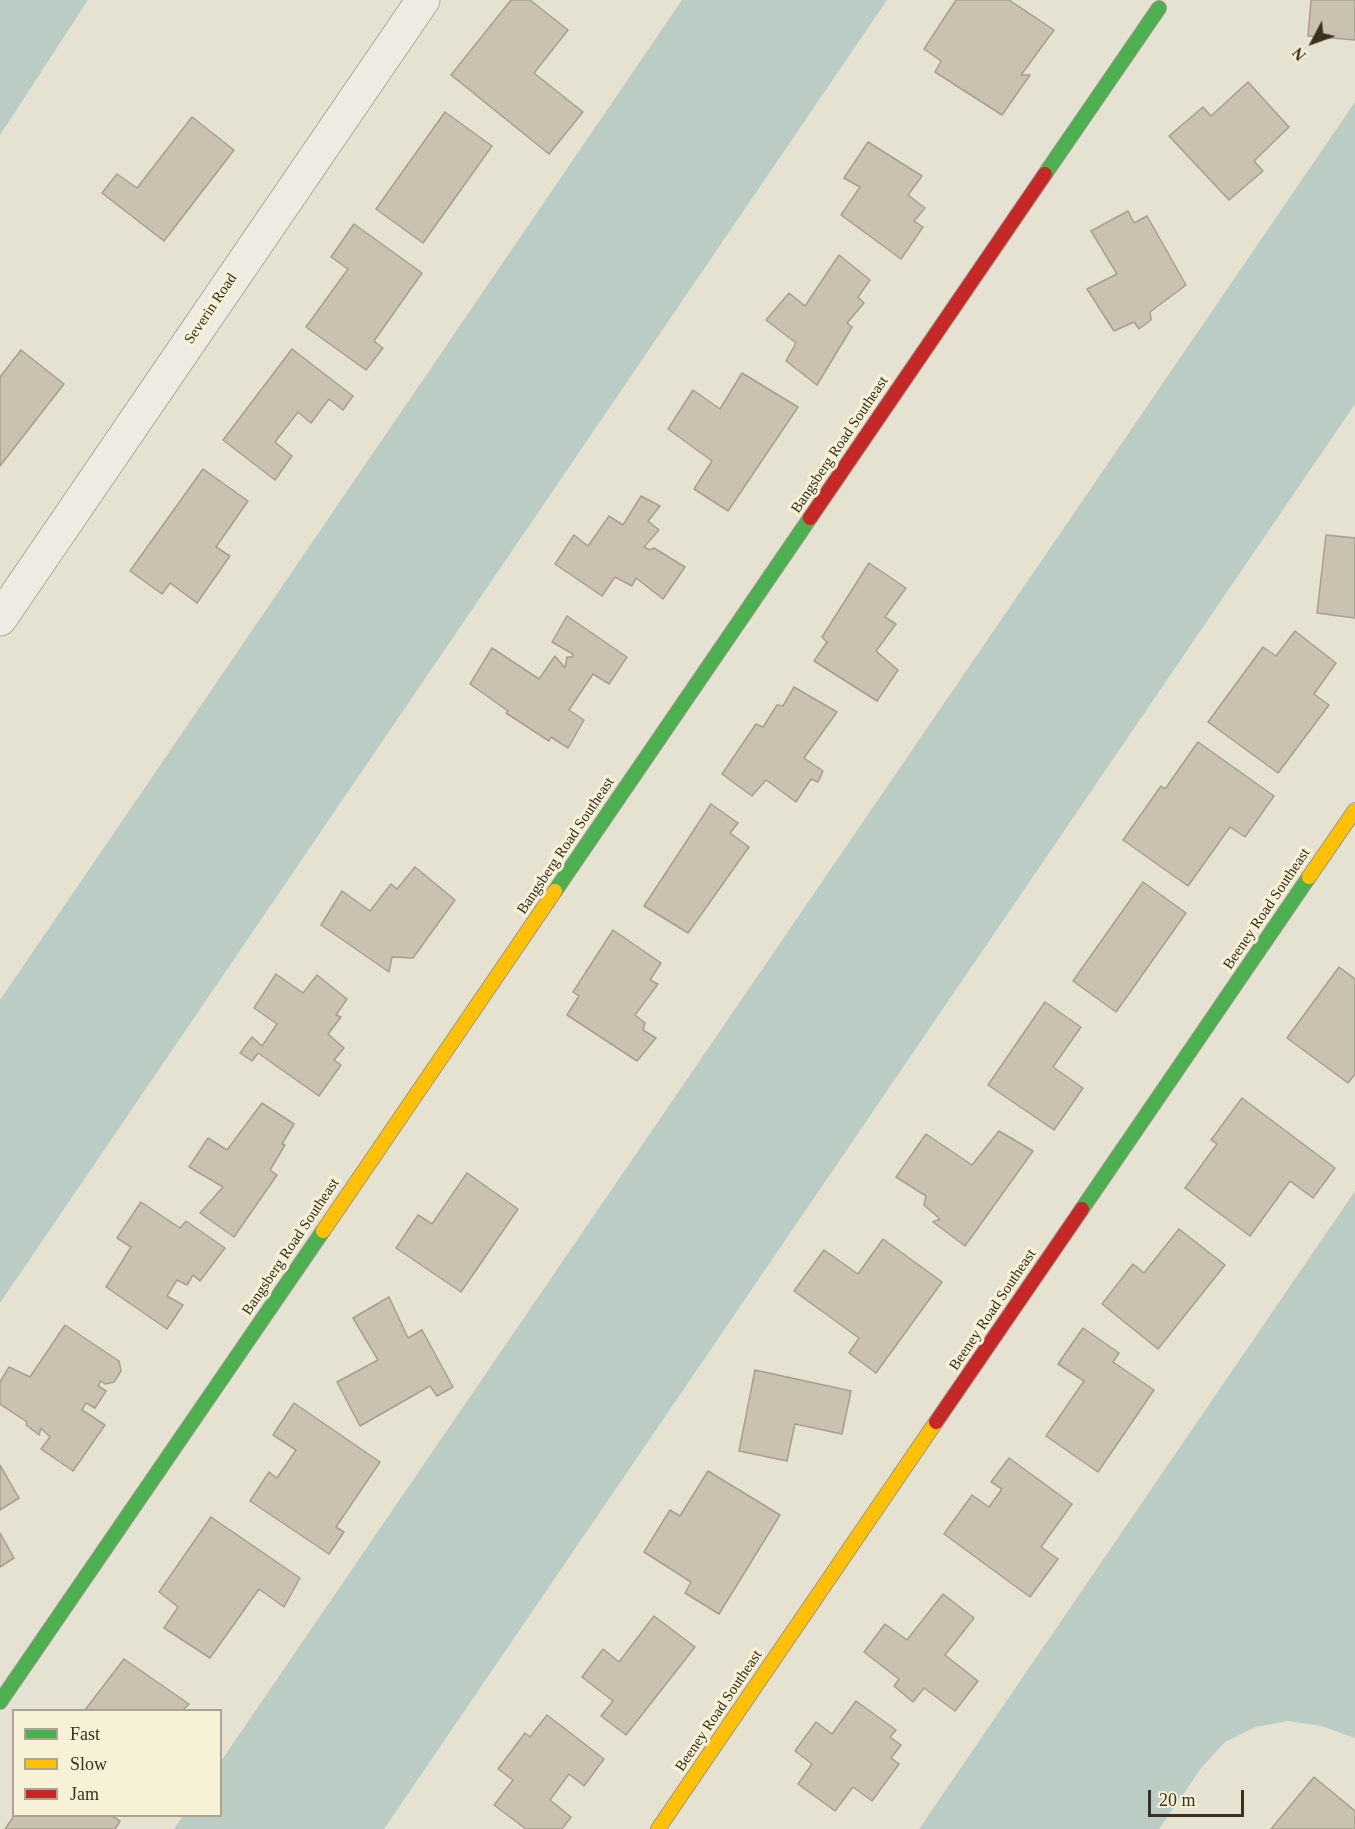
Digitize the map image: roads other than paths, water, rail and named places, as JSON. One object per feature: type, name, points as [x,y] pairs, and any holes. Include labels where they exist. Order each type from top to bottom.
[{"type":"street","name":"Severin Road","points":[[0,619],[423,0]]},
{"type":"street","name":"Bangsberg Road Southeast","points":[[0,1702],[1159,8]]},
{"type":"street","name":"Beeney Road Southeast","points":[[658,1829],[1355,810]]}]
